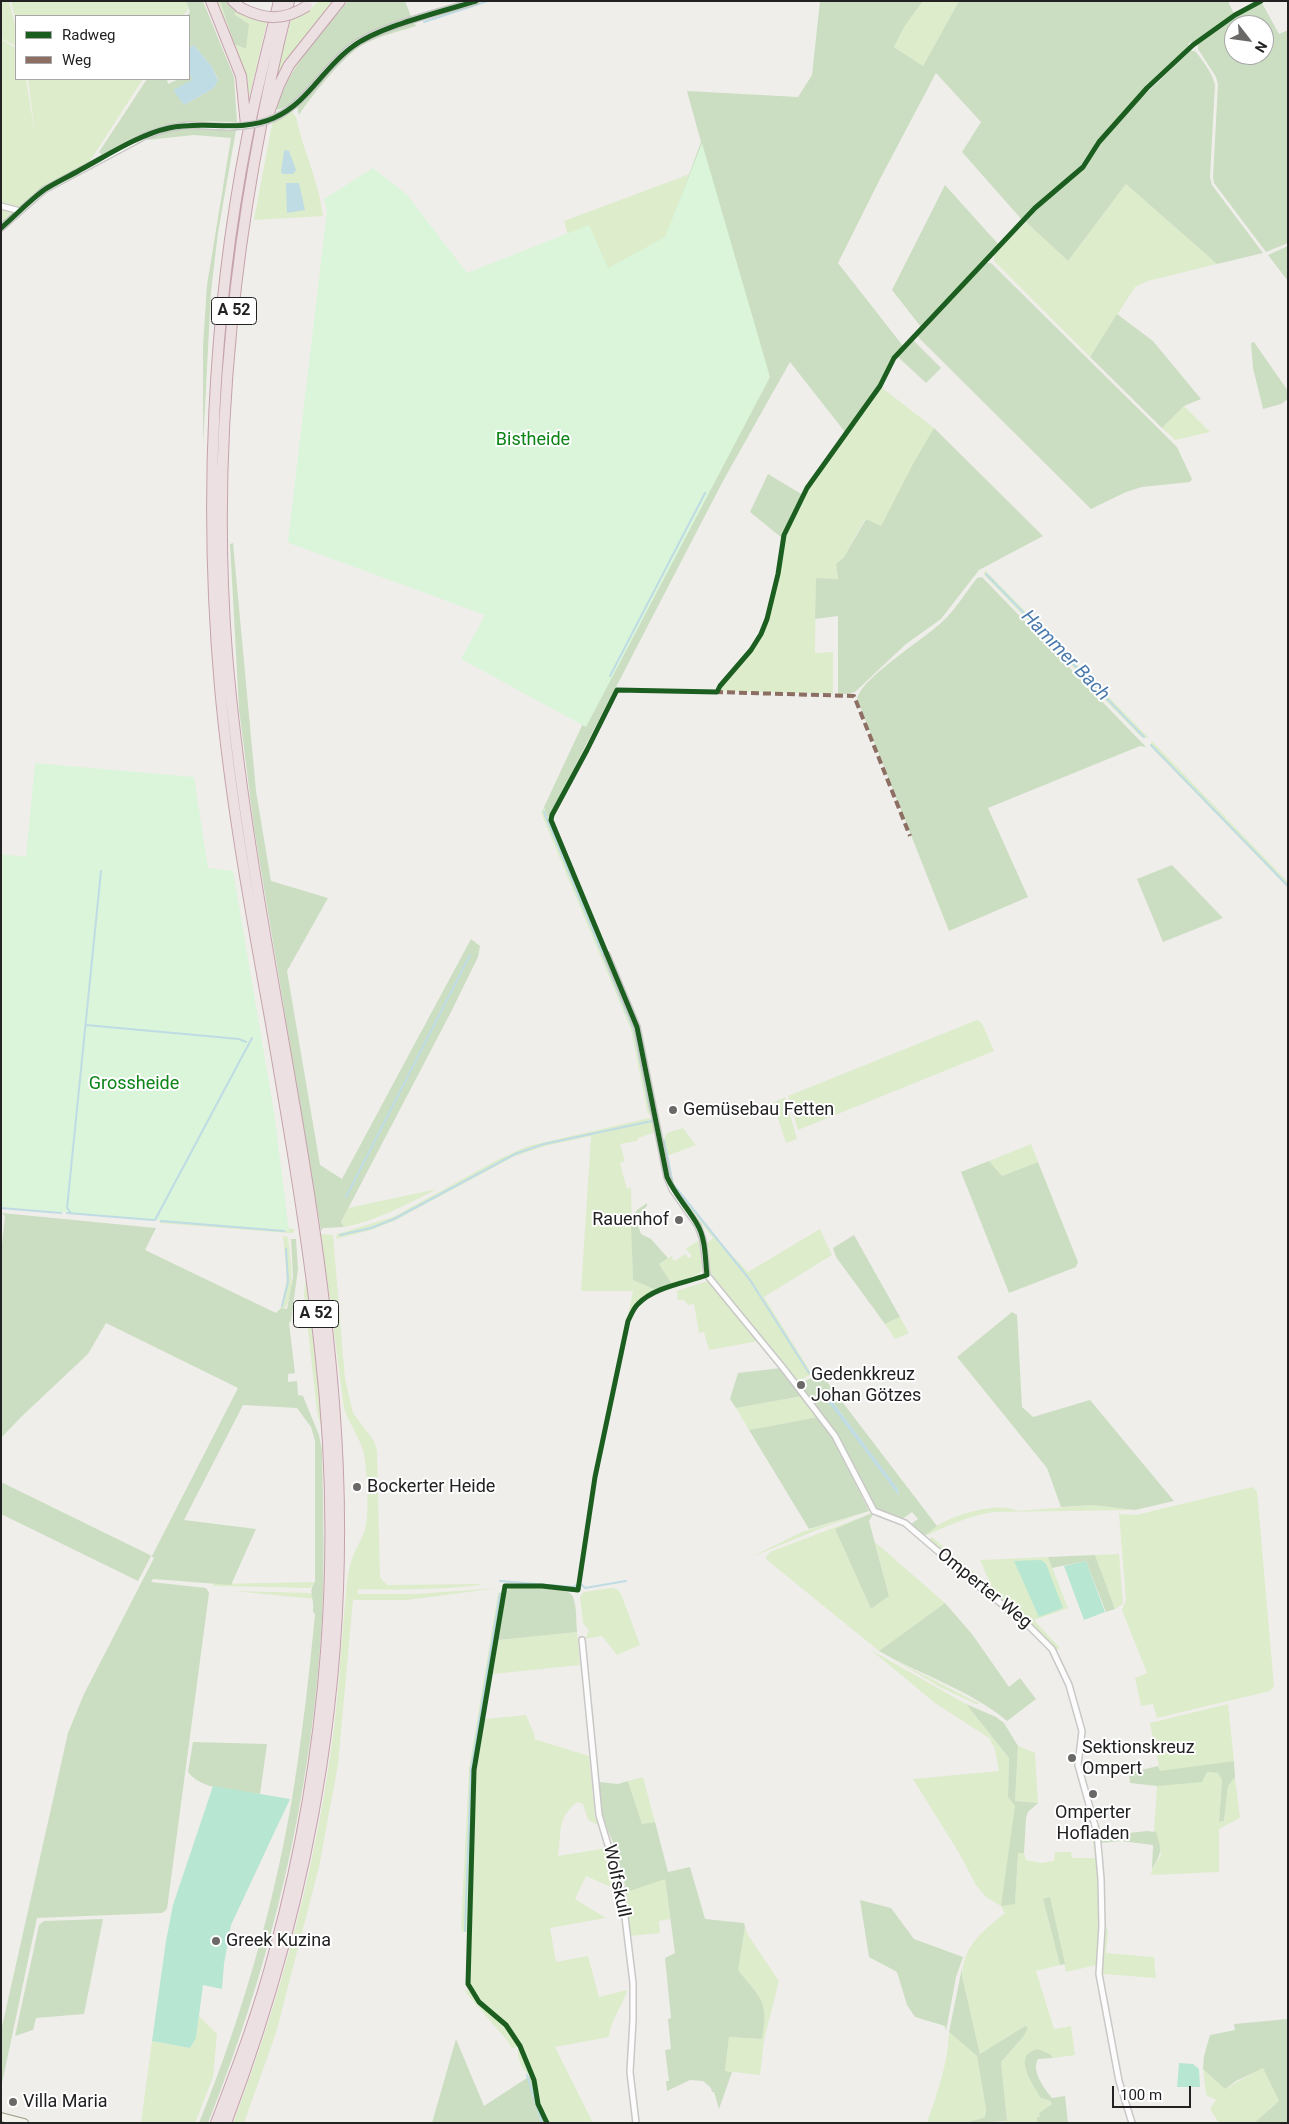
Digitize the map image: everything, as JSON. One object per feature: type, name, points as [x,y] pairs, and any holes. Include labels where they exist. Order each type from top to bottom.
[{"type":"highway","points":[[211,1],[241,76],[247,136]]},
{"type":"highway","name":"A 52","points":[[216,2123],[242,2055],[274,1954],[300,1843],[312,1775],[324,1681],[328,1626],[330,1530],[328,1431],[313,1290],[278,1068],[244,872],[219,675],[214,592],[212,497],[219,340],[233,222],[247,136],[279,1]]},
{"type":"highway","name":"A 52","points":[[226,2123],[282,1958],[308,1845],[328,1722],[339,1572],[337,1440],[329,1347],[294,1106],[252,864],[235,739],[225,617],[222,502],[229,366],[236,288],[255,155],[269,81],[290,1]]},
{"type":"highway","points":[[319,26],[334,1]]},
{"type":"highway","points":[[255,155],[279,85],[289,65],[340,1]]},
{"type":"highway","points":[[237,4],[254,14],[276,18],[289,16],[310,4]]},
{"type":"main road","points":[[1,2117],[24,2123]]},
{"type":"street","points":[[1,228],[44,190],[145,136],[169,128],[188,125],[248,126],[262,123],[293,107],[343,54],[363,40],[409,22],[476,1]]},
{"type":"street","points":[[1,206],[20,211]]},
{"type":"street","name":"Omperter Weg","points":[[607,955],[637,1027],[667,1177],[672,1189],[698,1226],[703,1240],[707,1275],[784,1369],[835,1436],[874,1511],[905,1523],[970,1579],[1022,1619],[1052,1649],[1062,1668],[1074,1699],[1082,1731],[1078,1766],[1097,1833],[1101,1880],[1102,1926],[1099,1974],[1119,2081],[1132,2123]]},
{"type":"street","name":"Wolfskull","points":[[582,1640],[599,1815],[622,1892],[628,1938],[633,1992],[630,2072],[636,2123]]},
{"type":"green space","points":[[1,1],[9,1],[15,25],[15,45],[1,38]]},
{"type":"green space","points":[[11,1],[186,1],[188,9],[184,15],[15,15],[15,17]]},
{"type":"green space","points":[[186,1],[203,1],[234,77],[237,122],[179,123],[162,127],[128,142],[103,156],[99,152],[146,80],[167,80],[168,84],[177,80],[190,80],[190,73],[193,80],[174,90],[184,105],[214,88],[218,79],[212,67],[194,45],[190,47],[190,15],[188,15],[190,12]]},
{"type":"green space","points":[[215,1],[220,1],[234,44],[245,49],[249,24],[234,14],[238,10],[227,1],[230,1],[247,15],[267,22],[249,98],[241,64]]},
{"type":"green space","points":[[220,1],[227,1],[238,11],[234,14],[249,24],[246,49],[234,44]]},
{"type":"green space","points":[[319,1],[332,1],[278,78],[276,77],[291,20],[310,9]]},
{"type":"green space","points":[[348,1],[405,1],[412,19],[370,35],[348,47],[330,63],[298,99],[288,106],[276,110],[288,80],[306,52]]},
{"type":"green space","points":[[820,1],[923,1],[904,27],[894,47],[923,66],[959,1],[1228,1],[1234,14],[1224,15],[1224,21],[1196,41],[1189,43],[1188,48],[1122,113],[1098,141],[1081,165],[1034,207],[1023,221],[962,152],[981,122],[936,73],[838,263],[903,346],[892,357],[879,385],[845,432],[790,362],[723,481],[548,818],[544,807],[600,687],[633,327],[701,142],[687,91],[798,97],[812,75]]},
{"type":"green space","points":[[923,1],[959,1],[923,66],[894,47],[904,27]]},
{"type":"green space","points":[[1262,3],[1269,15],[1239,15]]},
{"type":"green space","points":[[414,22],[416,26],[388,34],[361,46],[353,52],[327,78],[299,115],[297,107],[349,52],[375,36]]},
{"type":"green space","points":[[1224,25],[1224,65],[1274,65],[1274,25],[1279,34],[1288,30],[1288,243],[1266,252],[1214,183],[1218,84],[1216,77],[1198,49],[1198,44]]},
{"type":"green space","points":[[1,39],[15,47],[15,80],[26,80],[35,135],[28,80],[142,80],[88,164],[43,189],[1,226]]},
{"type":"green space","points":[[1190,51],[1195,51],[1204,63],[1215,85],[1210,177],[1212,185],[1263,253],[1217,264],[1126,184],[1068,261],[1026,222],[1036,209],[1084,167],[1124,115]]},
{"type":"green space","points":[[290,112],[296,117],[318,191],[323,216],[254,220],[273,122]]},
{"type":"green space","points":[[199,127],[236,130],[218,233],[211,291],[203,446],[203,346],[207,285],[231,138],[194,135],[147,140],[165,131]]},
{"type":"green space","name":"Bistheide","points":[[702,143],[770,377],[586,727],[461,659],[485,615],[289,543],[288,541],[327,211],[324,199],[373,168],[407,195],[467,273],[589,225],[608,268],[665,237]]},
{"type":"green space","points":[[690,174],[675,268],[633,328],[570,241],[564,221]]},
{"type":"green space","points":[[1126,184],[1217,264],[1148,281],[1135,287],[1090,357],[994,261],[994,255],[1026,222],[1068,261]]},
{"type":"green space","points":[[945,185],[999,245],[921,327],[892,290]]},
{"type":"green space","points":[[1288,246],[1288,281],[1268,255]]},
{"type":"green space","points":[[986,263],[991,263],[1177,447],[1192,479],[1190,482],[1142,487],[1126,492],[1091,509],[917,336]]},
{"type":"green space","points":[[1117,314],[1153,341],[1201,399],[1184,406],[1162,428],[1090,357]]},
{"type":"green space","points":[[913,340],[941,368],[926,383],[897,356]]},
{"type":"green space","points":[[1254,342],[1288,391],[1288,399],[1281,404],[1263,409],[1253,368],[1251,343]]},
{"type":"green space","points":[[881,387],[934,428],[881,526],[865,519],[844,557],[836,564],[838,579],[816,578],[815,653],[833,652],[833,694],[722,691],[721,687],[752,651],[768,619],[780,575],[786,533],[809,489]]},
{"type":"green space","points":[[1184,406],[1210,432],[1175,440],[1162,428]]},
{"type":"green space","points":[[934,428],[1043,536],[979,570],[941,619],[906,644],[855,692],[838,694],[838,616],[815,619],[816,578],[838,579],[836,564],[844,557],[866,519],[881,526]]},
{"type":"green space","points":[[768,474],[803,495],[782,538],[750,512]]},
{"type":"green space","points":[[233,543],[256,791],[271,881],[328,898],[287,971],[320,1165],[342,1179],[471,939],[480,946],[478,957],[451,1012],[341,1222],[344,1227],[323,1228],[321,1231],[254,828],[239,709],[230,544]]},
{"type":"green space","points":[[985,570],[1149,738],[1141,737],[984,575]]},
{"type":"green space","points":[[982,577],[1146,747],[1140,746],[988,808],[1028,897],[949,931],[857,699],[861,690],[870,680],[943,621],[957,606],[977,578]]},
{"type":"green space","points":[[1152,741],[1288,882],[1288,888],[1150,746]]},
{"type":"green space","name":"Grossheide","points":[[35,763],[194,777],[208,868],[233,871],[274,1112],[289,1231],[1,1207],[1,854],[26,857]]},
{"type":"green space","points":[[544,807],[636,1029],[652,1110],[648,1115],[631,1030],[541,813]]},
{"type":"green space","points":[[1172,865],[1223,918],[1163,942],[1137,879]]},
{"type":"green space","points":[[977,1020],[982,1023],[994,1051],[798,1130],[788,1096]]},
{"type":"green space","points":[[785,1097],[797,1139],[786,1143],[773,1103]]},
{"type":"green space","points":[[649,1118],[654,1121],[656,1132],[638,1138],[637,1141],[620,1144],[625,1161],[620,1163],[627,1189],[631,1187],[633,1280],[656,1290],[638,1303],[627,1321],[633,1291],[581,1291],[591,1136],[545,1146],[515,1156],[394,1221],[371,1230],[336,1239],[337,1234],[393,1217],[499,1159],[528,1146]]},
{"type":"green space","points":[[683,1128],[696,1145],[667,1156],[673,1184],[715,1237],[748,1272],[820,1229],[832,1255],[764,1297],[812,1374],[800,1380],[794,1378],[713,1278],[709,1268],[705,1245],[713,1238],[675,1190],[670,1178],[664,1153],[667,1133]]},
{"type":"green space","points":[[1031,1144],[1038,1162],[1002,1176],[989,1161]]},
{"type":"green space","points":[[989,1161],[1002,1176],[1038,1162],[1078,1262],[1076,1267],[1009,1293],[961,1172]]},
{"type":"green space","points":[[437,1189],[368,1221],[344,1227],[341,1223],[348,1208]]},
{"type":"green space","points":[[647,1203],[647,1206],[640,1213],[637,1223],[641,1234],[651,1239],[668,1258],[659,1264],[672,1284],[656,1290],[633,1280],[631,1222],[637,1210]]},
{"type":"green space","points":[[2,1213],[156,1228],[145,1250],[276,1313],[281,1308],[287,1309],[293,1277],[291,1239],[296,1239],[298,1269],[291,1321],[289,1323],[295,1373],[288,1374],[288,1382],[297,1381],[298,1395],[303,1396],[319,1435],[322,1450],[324,1535],[322,1620],[317,1684],[309,1749],[298,1812],[270,1938],[231,2062],[208,2123],[199,2123],[229,2044],[254,1963],[275,1881],[296,1776],[315,1614],[313,1612],[311,1592],[315,1582],[315,1441],[311,1427],[297,1408],[243,1405],[184,1520],[256,1529],[231,1585],[153,1579],[151,1582],[206,1588],[209,1593],[167,1909],[162,1913],[37,1918],[1,2088],[1,2031],[68,1733],[84,1694],[154,1558],[151,1556],[138,1581],[1,1514],[1,1482],[152,1556],[238,1388],[106,1323],[88,1354],[1,1438],[1,1254],[5,1216]]},
{"type":"green space","points":[[161,1220],[295,1229],[293,1233],[288,1233],[159,1223]]},
{"type":"green space","points":[[321,1234],[333,1235],[345,1379],[353,1413],[374,1441],[377,1451],[380,1577],[387,1585],[481,1584],[434,1589],[358,1589],[358,1594],[415,1594],[499,1588],[407,1600],[353,1600],[338,1765],[319,1867],[276,2033],[244,2123],[233,2123],[266,2030],[280,1983],[316,1840],[332,1743],[348,1576],[352,1559],[365,1529],[367,1517],[364,1453],[344,1408]]},
{"type":"green space","points":[[854,1235],[900,1317],[885,1324],[836,1257],[833,1248]]},
{"type":"green space","points":[[283,1236],[288,1237],[292,1275],[290,1294],[284,1310],[281,1308],[287,1278]]},
{"type":"green space","points":[[699,1240],[702,1270],[699,1274],[672,1284],[659,1264],[673,1255],[672,1258],[675,1261],[685,1254],[689,1258],[692,1256],[686,1249]]},
{"type":"green space","points":[[306,1277],[313,1315],[324,1430],[317,1411],[304,1294]]},
{"type":"green space","points":[[708,1281],[759,1341],[709,1350],[704,1332],[699,1333],[694,1304],[688,1305],[684,1300],[678,1300],[677,1291]]},
{"type":"green space","points":[[1012,1312],[1017,1315],[1022,1407],[1033,1417],[1090,1400],[1174,1501],[1135,1510],[1093,1505],[1061,1507],[1047,1468],[957,1357]]},
{"type":"green space","points":[[900,1317],[909,1333],[895,1339],[885,1324]]},
{"type":"green space","points":[[781,1368],[802,1396],[736,1408],[730,1399],[738,1373]]},
{"type":"green space","points":[[821,1374],[937,1526],[923,1537],[910,1525],[918,1519],[912,1512],[902,1519],[875,1508],[836,1434],[800,1387],[802,1382]],"holes":[[[826,1393],[898,1489],[899,1496],[824,1395]]]},
{"type":"green space","points":[[802,1396],[818,1417],[749,1430],[736,1408]]},
{"type":"green space","points":[[818,1417],[832,1436],[869,1511],[809,1529],[749,1430]]},
{"type":"green space","points":[[1252,1487],[1257,1491],[1274,1686],[1270,1691],[1157,1718],[1153,1704],[1141,1706],[1135,1678],[1147,1673],[1122,1610],[1126,1600],[1119,1514],[1136,1515]]},
{"type":"green space","points":[[1093,1505],[1135,1510],[994,1512],[966,1519],[923,1537],[936,1526],[946,1521],[978,1510],[1000,1507],[1017,1511]]},
{"type":"green space","points":[[869,1511],[817,1530],[749,1558],[802,1532]]},
{"type":"green space","points":[[872,1513],[835,1529],[871,1609],[889,1596],[875,1542],[945,1603],[879,1651],[767,1560],[766,1557],[770,1552]]},
{"type":"green space","points":[[874,1513],[869,1521],[889,1596],[871,1609],[835,1529]]},
{"type":"green space","points":[[932,1537],[992,1587],[980,1560],[1048,1557],[1068,1608],[1034,1620],[1060,1648],[1055,1651],[1031,1625],[928,1541]]},
{"type":"green space","points":[[1119,1554],[1123,1604],[1115,1609],[1095,1555]]},
{"type":"green space","points":[[1095,1555],[1115,1609],[1106,1612],[1086,1561],[1052,1568],[1048,1557]]},
{"type":"green space","points":[[1041,1560],[1046,1564],[1063,1608],[1039,1617],[1014,1561]]},
{"type":"green space","points":[[1086,1561],[1105,1612],[1084,1620],[1064,1566]]},
{"type":"green space","points":[[315,1582],[310,1588],[213,1586],[213,1584]]},
{"type":"green space","points":[[510,1587],[554,1589],[570,1593],[575,1605],[577,1632],[498,1640],[506,1592]]},
{"type":"green space","points":[[611,1588],[617,1589],[621,1594],[640,1645],[617,1655],[602,1636],[585,1639],[589,1630],[583,1623],[580,1597],[584,1592]]},
{"type":"green space","points":[[234,1591],[310,1593],[314,1599]]},
{"type":"green space","points":[[502,1592],[473,1770],[468,1932],[463,1932],[461,1928],[469,1769],[498,1593]]},
{"type":"green space","points":[[945,1603],[972,1634],[1009,1687],[1020,1678],[1036,1699],[1007,1721],[993,1710],[962,1692],[879,1651]]},
{"type":"green space","points":[[577,1632],[580,1665],[493,1674],[498,1640]]},
{"type":"green space","points":[[871,1650],[966,1704],[1009,1758],[1008,1797],[1015,1806],[1015,1903],[1018,1853],[1024,1853],[1026,1860],[1041,1863],[1054,1861],[1055,1852],[1071,1852],[1072,1858],[1095,1858],[1092,1836],[1094,1835],[1099,1879],[1100,1925],[1097,1965],[1066,1972],[1050,1898],[1043,1899],[1060,1965],[1036,1971],[1054,2029],[1071,2026],[1075,2055],[1053,2058],[1050,2054],[1038,2049],[1025,2066],[1041,2098],[1050,2101],[1052,2104],[1039,2113],[1040,2117],[1037,2117],[1037,2123],[998,2123],[1007,2121],[1001,2062],[1023,2037],[1025,2026],[980,2054],[962,1976],[963,1965],[970,1947],[982,1933],[1005,1913],[1001,1906],[986,1897],[976,1885],[959,1853],[913,1779],[999,1771],[995,1749],[989,1738],[935,1703]]},
{"type":"green space","points":[[891,1658],[980,1704],[976,1704],[940,1687]]},
{"type":"green space","points":[[966,1704],[996,1717],[1004,1723],[1018,1746],[1015,1801],[1038,1803],[1028,1812],[1024,1853],[1018,1853],[1015,1904],[1001,1906],[1015,1806],[1008,1797],[1009,1758]]},
{"type":"green space","points":[[1228,1704],[1234,1761],[1160,1772],[1150,1723]]},
{"type":"green space","points":[[526,1715],[535,1736],[534,1739],[589,1756],[595,1817],[598,1825],[588,1820],[583,1804],[577,1802],[570,1808],[563,1820],[558,1856],[607,1848],[619,1891],[586,1876],[575,1899],[606,1918],[550,1928],[556,1962],[588,1956],[599,1997],[627,1990],[609,2037],[555,2047],[593,2123],[549,2123],[529,2063],[520,2044],[507,2024],[477,1995],[470,1982],[476,1771],[485,1719]]},
{"type":"green space","points":[[193,1742],[267,1744],[260,1794],[221,1789],[202,1783],[194,1778],[188,1772]]},
{"type":"green space","points":[[1018,1746],[1035,1753],[1038,1803],[1015,1801]]},
{"type":"green space","points":[[1234,1761],[1235,1777],[1228,1786],[1224,1821],[1219,1822],[1222,1780],[1218,1773],[1207,1772],[1202,1782],[1157,1786],[1130,1783],[1129,1773],[1158,1766],[1160,1771]]},
{"type":"green space","points":[[1207,1772],[1218,1773],[1222,1779],[1219,1822],[1224,1821],[1228,1786],[1235,1777],[1240,1818],[1219,1829],[1219,1872],[1151,1875],[1152,1869],[1161,1855],[1156,1832],[1154,1832],[1157,1786]]},
{"type":"green space","points":[[643,1777],[655,1822],[642,1824],[628,1781]]},
{"type":"green space","points":[[628,1781],[642,1824],[655,1822],[668,1872],[690,1867],[705,1919],[744,1923],[738,1970],[758,1994],[764,2008],[764,2026],[762,2039],[729,2037],[725,2071],[732,2072],[719,2109],[714,2092],[703,2081],[690,2080],[667,2091],[666,2081],[669,2081],[665,2050],[671,2049],[668,2019],[671,2018],[665,1958],[675,1953],[665,1879],[627,1892],[614,1845],[602,1816],[599,1782],[618,1784]]},
{"type":"green space","points":[[213,1786],[290,1799],[231,1925],[224,1964],[222,1989],[203,1985],[196,2038],[190,2048],[152,2041],[173,1905]]},
{"type":"green space","points":[[1147,1831],[1156,1832],[1160,1848],[1158,1859],[1152,1869],[1153,1845],[1121,1841],[1101,1843],[1101,1839],[1110,1835]]},
{"type":"green space","points":[[665,1878],[670,1919],[659,1921],[660,1933],[630,1936],[624,1893]]},
{"type":"green space","points":[[1050,1897],[1065,1964],[1060,1965],[1043,1899]]},
{"type":"green space","points":[[860,1900],[891,1908],[914,1939],[963,1957],[956,1977],[946,2031],[945,2026],[915,2017],[907,2005],[897,1972],[869,1957]]},
{"type":"green space","points":[[103,1919],[84,2014],[36,2018],[33,2030],[15,2036],[39,1925],[44,1921]]},
{"type":"green space","points":[[1106,1925],[1108,1932],[1106,1953],[1154,1957],[1156,1978],[1103,1974],[1103,1940]]},
{"type":"green space","points":[[745,1927],[748,1935],[779,1981],[764,2040],[760,2075],[725,2071],[729,2037],[761,2039],[763,2026],[764,2016],[761,2001],[737,1970]]},
{"type":"green space","points":[[962,1968],[962,1976],[980,2054],[1025,2026],[1028,2028],[1023,2037],[1001,2062],[1007,2121],[966,2123],[985,2117],[986,2109],[977,2056],[949,2032]]},
{"type":"green space","points":[[465,1989],[505,2026],[518,2047],[512,2048],[467,1994]]},
{"type":"green space","points":[[199,2016],[217,2034],[213,2077],[195,2123],[141,2123],[152,2041],[190,2048],[196,2038]]},
{"type":"green space","points":[[1288,2019],[1288,2123],[1254,2123],[1279,2101],[1263,2068],[1236,2081],[1225,2089],[1203,2069],[1204,2056],[1210,2035],[1235,2030],[1234,2024]]},
{"type":"green space","points":[[949,2032],[977,2056],[986,2109],[985,2117],[966,2123],[927,2123],[944,2067]]},
{"type":"green space","points":[[456,2039],[484,2106],[530,2076],[536,2101],[545,2123],[432,2123]]},
{"type":"green space","points":[[518,2047],[530,2076],[520,2063]]},
{"type":"green space","points":[[1038,2049],[1050,2054],[1053,2058],[1038,2059],[1036,2064],[1037,2074],[1052,2098],[1065,2096],[1068,2123],[1037,2123],[1037,2117],[1040,2117],[1039,2113],[1052,2104],[1050,2101],[1041,2098],[1026,2070],[1026,2057],[1030,2052]]},
{"type":"green space","points":[[1179,2063],[1193,2064],[1199,2069],[1200,2087],[1177,2087]]},
{"type":"green space","points":[[1263,2067],[1279,2101],[1254,2123],[1219,2123],[1210,2109],[1216,2100],[1206,2095],[1203,2069],[1225,2089]]},
{"type":"water","points":[[194,45],[212,67],[218,80],[214,88],[184,105],[173,90],[192,80],[190,74],[190,47]]},
{"type":"water","points":[[284,151],[289,151],[296,170],[293,174],[283,174],[281,172]]},
{"type":"water","points":[[286,183],[299,183],[305,210],[287,213]]},
{"type":"water","points":[[826,1393],[898,1489],[899,1496],[823,1395]]},
{"type":"waterway","points":[[424,22],[488,1]]},
{"type":"waterway","points":[[610,676],[705,493]]},
{"type":"waterway","name":"Hammer Bach","points":[[986,574],[1144,737]]},
{"type":"waterway","name":"Hammer Bach","points":[[1151,745],[1288,886]]},
{"type":"waterway","points":[[544,812],[634,1030],[650,1110]]},
{"type":"waterway","points":[[71,1213],[67,1208],[101,871]]},
{"type":"waterway","points":[[346,1197],[470,955]]},
{"type":"waterway","points":[[86,1025],[239,1039],[246,1042]]},
{"type":"waterway","points":[[155,1220],[252,1038]]},
{"type":"waterway","points":[[340,1235],[371,1228],[394,1219],[515,1154],[544,1144],[652,1121]]},
{"type":"waterway","points":[[664,1140],[673,1184],[750,1280],[809,1373]]},
{"type":"waterway","points":[[1,1208],[61,1213]]},
{"type":"waterway","points":[[67,1213],[153,1220]]},
{"type":"waterway","points":[[161,1221],[284,1231]]},
{"type":"waterway","points":[[282,1306],[288,1282],[286,1249]]},
{"type":"waterway","points":[[500,1581],[573,1587],[578,1584]]},
{"type":"waterway","points":[[582,1585],[585,1588],[626,1581]]},
{"type":"waterway","points":[[465,1931],[471,1770],[500,1594]]},
{"type":"waterway","points":[[527,2075],[542,2123]]},
{"type":"marked path","points":[[715,692],[854,696],[910,836]]},
{"type":"cycle path","points":[[1,228],[44,190],[135,140],[169,128],[195,125],[248,125],[274,118],[296,104],[342,55],[364,39],[411,20],[476,1]]},
{"type":"cycle path","points":[[547,2123],[538,2104],[534,2080],[520,2046],[506,2025],[479,2002],[468,1984],[474,1770],[505,1586],[542,1586],[578,1590],[595,1477],[628,1321],[636,1306],[652,1293],[707,1275],[704,1243],[700,1230],[667,1177],[637,1027],[551,820],[552,815],[617,690],[717,692],[751,650],[761,634],[767,619],[778,574],[784,535],[807,488],[880,386],[894,358],[1035,208],[1083,167],[1099,142],[1147,88],[1193,45],[1235,15],[1261,1]]},
{"type":"place","name":"Gemüsebau Fetten","points":[[673,1110]]},
{"type":"place","name":"Rauenhof","points":[[679,1220]]},
{"type":"place","name":"Gedenkkreuz Johan Götzes","points":[[801,1385]]},
{"type":"place","name":"Bockerter Heide","points":[[357,1487]]},
{"type":"place","name":"Sektionskreuz Ompert","points":[[1072,1758]]},
{"type":"place","name":"Omperter Hofladen","points":[[1093,1794]]},
{"type":"place","name":"Greek Kuzina","points":[[216,1941]]},
{"type":"place","name":"Villa Maria","points":[[13,2102]]}]
